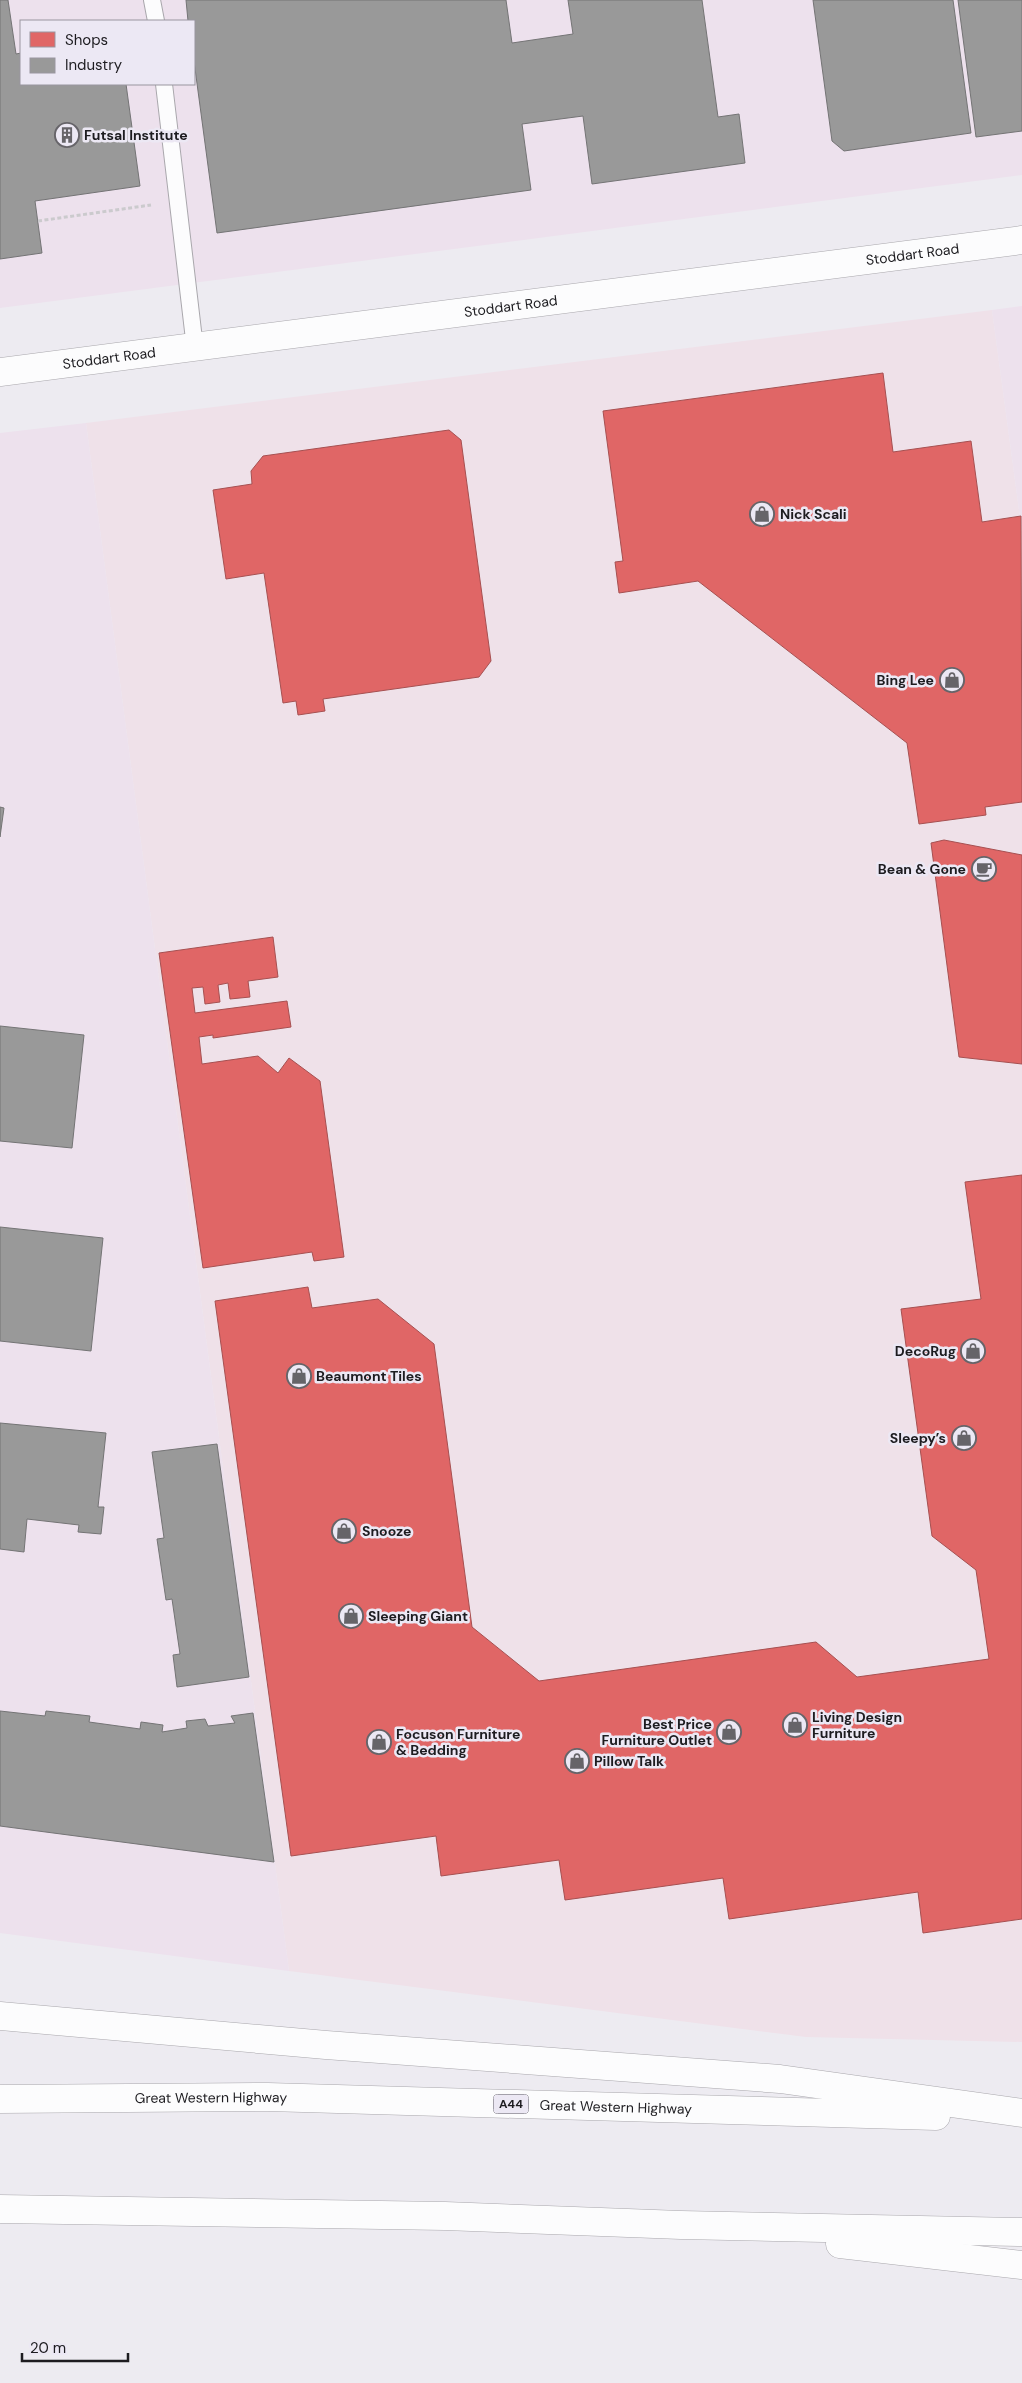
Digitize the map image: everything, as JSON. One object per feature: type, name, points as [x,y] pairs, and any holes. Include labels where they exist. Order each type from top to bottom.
[{"type":"main road","name":"Stoddart Road","points":[[0,372],[1022,240]]},
{"type":"main road","points":[[0,2016],[326,2045],[780,2079],[1022,2113]]},
{"type":"main road","name":"Great Western Highway","points":[[0,2099],[268,2097],[1022,2119]]},
{"type":"main road","points":[[0,2209],[445,2216],[681,2225],[1022,2232]]},
{"type":"main road","points":[[681,2225],[1022,2265]]},
{"type":"lane","points":[[152,0],[156,20]]},
{"type":"lane","points":[[164,85],[196,348]]},
{"type":"path","points":[[38,220],[179,201]]},
{"type":"shaded area","points":[[0,0],[1022,0],[1022,175],[0,308]]},
{"type":"shaded area","points":[[1022,306],[1022,532],[992,310]]},
{"type":"shaded area","points":[[992,310],[1022,532],[1022,2042],[806,2037],[289,1971],[86,423]]},
{"type":"shaded area","points":[[86,423],[289,1971],[0,1933],[0,433]]},
{"type":"building: Shops","points":[[883,373],[893,452],[971,441],[982,522],[1021,516],[1022,802],[985,807],[986,815],[919,824],[907,743],[698,581],[619,593],[615,562],[623,561],[603,411]]},
{"type":"building: Shops","points":[[449,430],[461,440],[491,661],[479,677],[323,699],[325,711],[298,715],[296,701],[283,703],[264,573],[226,579],[213,490],[252,484],[251,471],[263,456]]},
{"type":"building: Shops","points":[[944,840],[1022,855],[1022,1064],[959,1057],[931,843]]},
{"type":"building: Shops","points":[[273,937],[278,977],[248,981],[250,997],[230,999],[228,983],[218,985],[220,1002],[205,1004],[203,987],[192,988],[195,1013],[287,1001],[291,1027],[213,1038],[213,1035],[199,1037],[202,1064],[258,1056],[278,1073],[289,1058],[320,1081],[344,1257],[314,1261],[312,1252],[203,1268],[159,953]]},
{"type":"building: Shops","points":[[1022,1175],[1022,1919],[923,1933],[918,1892],[729,1919],[723,1878],[565,1900],[559,1860],[441,1876],[436,1836],[291,1856],[215,1301],[308,1287],[312,1308],[378,1299],[434,1344],[472,1627],[539,1681],[816,1642],[857,1677],[989,1659],[976,1570],[932,1536],[901,1309],[981,1299],[965,1182]]},
{"type":"building: Industry","name":"Futsal Institute","points":[[0,0],[8,0],[16,54],[20,53],[20,85],[126,85],[140,186],[35,201],[42,253],[0,259]]},
{"type":"building: Industry","points":[[186,0],[506,0],[512,43],[573,34],[568,0],[702,0],[718,117],[739,114],[745,163],[592,184],[583,116],[522,124],[531,190],[217,233],[195,68],[195,20],[188,20]]},
{"type":"building: Industry","points":[[813,0],[953,0],[971,133],[844,151],[832,141]]},
{"type":"building: Industry","points":[[958,0],[1022,0],[1022,131],[976,137]]},
{"type":"building: Industry","points":[[0,807],[4,808],[0,837]]},
{"type":"building: Industry","points":[[0,1026],[84,1035],[72,1148],[0,1141]]},
{"type":"building: Industry","points":[[0,1227],[103,1238],[91,1351],[0,1341]]},
{"type":"building: Industry","points":[[0,1423],[106,1433],[98,1507],[104,1507],[101,1534],[78,1532],[79,1525],[27,1519],[24,1552],[0,1549]]},
{"type":"building: Industry","points":[[217,1444],[249,1677],[177,1687],[173,1655],[180,1654],[172,1599],[166,1600],[157,1539],[164,1538],[152,1452]]},
{"type":"building: Industry","points":[[0,1711],[45,1716],[46,1711],[90,1716],[89,1722],[140,1729],[141,1722],[163,1725],[162,1732],[187,1728],[186,1721],[205,1719],[208,1726],[235,1723],[231,1716],[253,1713],[274,1862],[0,1826]]},
{"type":"place","name":"Futsal Institute","points":[[67,135]]},
{"type":"place","name":"Nick Scali","points":[[762,514]]},
{"type":"place","name":"Bing Lee","points":[[952,680]]},
{"type":"place","name":"Bean & Gone","points":[[984,869]]},
{"type":"place","name":"DecoRug","points":[[973,1351]]},
{"type":"place","name":"Beaumont Tiles","points":[[299,1376]]},
{"type":"place","name":"Sleepy’s","points":[[964,1438]]},
{"type":"place","name":"Snooze","points":[[344,1531]]},
{"type":"place","name":"Sleeping Giant","points":[[351,1616]]},
{"type":"place","name":"Living Design Furniture","points":[[795,1725]]},
{"type":"place","name":"Best Price Furniture Outlet","points":[[729,1732]]},
{"type":"place","name":"Focuson Furniture & Bedding","points":[[379,1742]]},
{"type":"place","name":"Pillow Talk","points":[[577,1761]]}]
